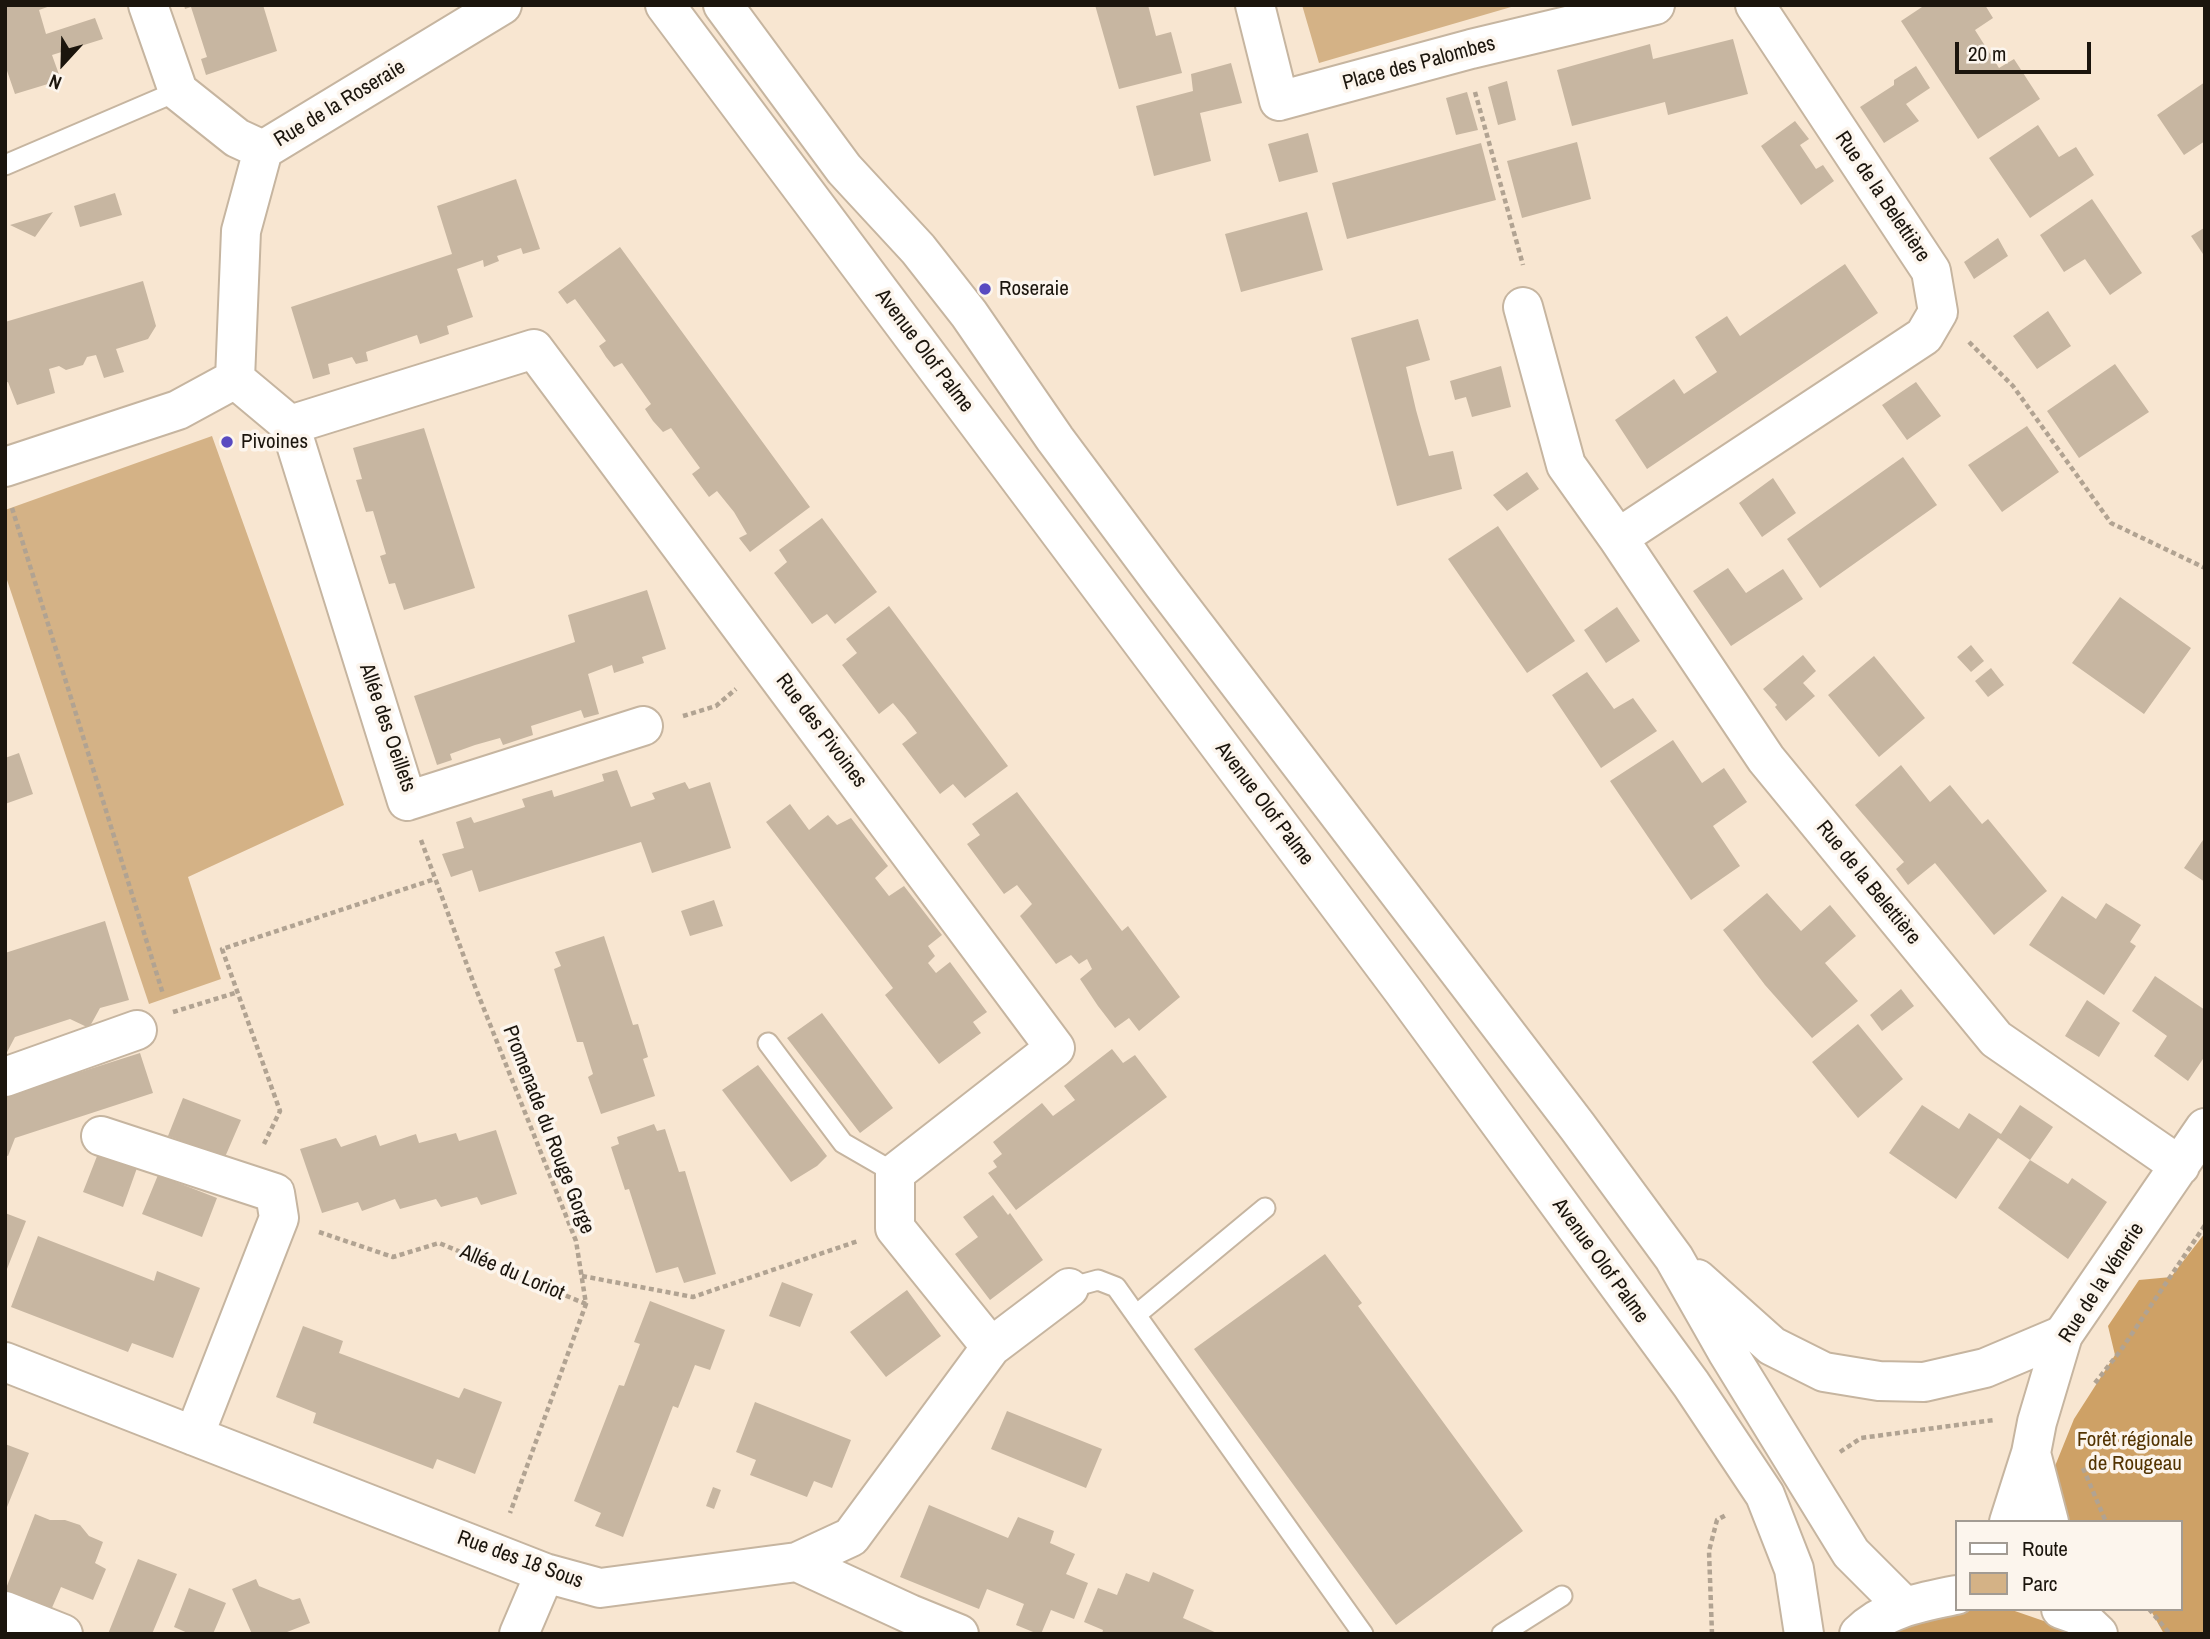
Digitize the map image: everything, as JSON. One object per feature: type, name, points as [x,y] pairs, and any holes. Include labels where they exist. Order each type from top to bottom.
[{"type":"street","points":[[148,5],[178,91],[237,138],[263,150]]},
{"type":"street","name":"Rue de la Roseraie","points":[[235,379],[241,231],[263,150],[502,5]]},
{"type":"street","name":"Avenue Olof Palme","points":[[665,5],[1395,980],[1691,1384],[1765,1495],[1794,1569],[1804,1634]]},
{"type":"street","points":[[723,5],[844,169],[918,248],[1147,562],[1577,1126],[1674,1258],[1728,1353],[1851,1553],[1905,1606]]},
{"type":"street","name":"Place des Palombes","points":[[1255,5],[1279,101],[1471,49],[1655,5]]},
{"type":"street","name":"Rue de la Belettière","points":[[1755,5],[1931,271],[1938,312]]},
{"type":"street","name":"Rue de la Belettière","points":[[1523,307],[1566,465],[1766,759],[1996,1039],[2180,1166]]},
{"type":"street","points":[[1618,538],[1924,336],[1938,312]]},
{"type":"street","name":"Rue des Pivoines","points":[[290,425],[534,349],[1055,1048],[895,1173]]},
{"type":"street","points":[[7,484],[178,410],[235,379],[290,425]]},
{"type":"street","name":"Allée des Oeillets","points":[[290,425],[407,801],[643,726]]},
{"type":"street","points":[[5,1077],[153,1022]]},
{"type":"street","name":"Rue de la Vénerie","points":[[2010,1520],[2063,1335],[2205,1128]]},
{"type":"street","points":[[101,1136],[275,1193],[279,1218],[194,1436]]},
{"type":"street","points":[[895,1173],[895,1228],[991,1347]]},
{"type":"street","points":[[1674,1258],[1772,1346],[1824,1373],[1879,1381],[1924,1382],[1985,1368],[2063,1335]]},
{"type":"street","name":"Rue des 18 Sous","points":[[5,1362],[545,1573],[600,1588],[797,1562],[850,1537],[991,1347],[1069,1288]]},
{"type":"street","name":"Rue de la Vénerie","points":[[2031,1453],[2048,1520]]},
{"type":"street","points":[[797,1562],[957,1634]]},
{"type":"street","points":[[520,1634],[545,1573]]},
{"type":"street","points":[[1859,1634],[1866,1626],[1905,1606],[1954,1595]]},
{"type":"street","points":[[5,1611],[63,1634]]},
{"type":"lane","points":[[5,165],[178,91]]},
{"type":"lane","points":[[768,1043],[843,1143],[895,1173]]},
{"type":"lane","points":[[1136,1315],[1265,1208]]},
{"type":"lane","points":[[1069,1288],[1097,1280],[1116,1287],[1363,1634]]},
{"type":"lane","points":[[1502,1634],[1562,1596]]},
{"type":"path","points":[[1471,49],[1472,84],[1527,279],[1523,307]]},
{"type":"path","points":[[1938,312],[2013,386],[2111,523],[2205,568]]},
{"type":"path","points":[[7,484],[153,1022],[238,992]]},
{"type":"path","points":[[643,726],[716,706],[768,661]]},
{"type":"path","name":"Promenade du Rouge Gorge","points":[[407,801],[474,984],[576,1241],[586,1304],[495,1553]]},
{"type":"path","points":[[245,1183],[280,1111],[222,949],[436,879]]},
{"type":"path","name":"Allée du Loriot","points":[[279,1218],[393,1257],[439,1243],[586,1304]]},
{"type":"path","points":[[2090,1389],[2121,1350],[2205,1225]]},
{"type":"path","points":[[582,1276],[693,1297],[895,1228]]},
{"type":"path","points":[[2078,1458],[2105,1520]]},
{"type":"path","points":[[2151,1611],[2170,1634]]},
{"type":"green space","points":[[1302,5],[1518,5],[1319,63]]},
{"type":"green space","points":[[212,436],[344,805],[188,877],[221,979],[149,1004],[5,574],[5,510]]},
{"type":"green space","name":"Forêt régionale de Rougeau","points":[[2205,1233],[2205,1634],[2164,1634],[2151,1611],[2182,1611],[2182,1520],[2066,1520],[2053,1471],[2074,1419],[2115,1355],[2108,1326],[2139,1280],[2171,1277]]},
{"type":"green space","points":[[1963,1611],[2015,1611],[2067,1629],[2073,1634],[1891,1634],[1912,1623]]},
{"type":"building","points":[[5,5],[53,5],[39,10],[46,34],[95,18],[103,39],[52,55],[61,80],[15,94],[5,65]]},
{"type":"building","points":[[184,5],[263,5],[277,51],[206,75],[201,59],[207,57],[191,7],[185,9]]},
{"type":"building","points":[[1095,5],[1148,5],[1156,36],[1171,32],[1182,73],[1119,89]]},
{"type":"building","points":[[1925,5],[1985,5],[1993,18],[1975,30],[1999,68],[2014,59],[2040,99],[1978,139],[1901,21]]},
{"type":"building","points":[[1733,39],[1748,94],[1668,115],[1665,102],[1572,126],[1557,70],[1650,44],[1653,59]]},
{"type":"building","points":[[1231,63],[1242,103],[1200,113],[1211,161],[1154,176],[1136,106],[1193,91],[1191,74]]},
{"type":"building","points":[[1916,66],[1930,88],[1906,104],[1919,121],[1884,143],[1860,107],[1894,85],[1894,80]]},
{"type":"building","points":[[1507,81],[1516,120],[1498,125],[1488,87]]},
{"type":"building","points":[[2205,82],[2205,141],[2184,155],[2157,115]]},
{"type":"building","points":[[1467,92],[1478,130],[1456,135],[1446,98]]},
{"type":"building","points":[[1795,121],[1809,139],[1800,145],[1816,169],[1823,165],[1834,181],[1801,205],[1761,146]]},
{"type":"building","points":[[2038,125],[2059,157],[2076,147],[2094,175],[2030,218],[1989,158]]},
{"type":"building","points":[[1308,133],[1318,172],[1279,182],[1268,144]]},
{"type":"building","points":[[1577,142],[1591,199],[1522,218],[1507,161]]},
{"type":"building","points":[[1481,143],[1496,200],[1347,239],[1332,183]]},
{"type":"building","points":[[516,179],[540,249],[523,254],[521,248],[497,256],[499,261],[484,267],[483,260],[457,269],[473,317],[447,326],[449,334],[420,344],[417,335],[366,352],[368,361],[356,364],[352,357],[328,364],[330,374],[313,379],[291,307],[452,254],[437,206]]},
{"type":"building","points":[[115,193],[122,215],[80,227],[74,206]]},
{"type":"building","points":[[2092,199],[2142,273],[2110,295],[2085,259],[2064,272],[2040,235]]},
{"type":"building","points":[[53,212],[35,237],[10,225]]},
{"type":"building","points":[[1307,212],[1323,270],[1241,292],[1225,234]]},
{"type":"building","points":[[2204,228],[2205,230],[2205,257],[2191,236]]},
{"type":"building","points":[[1998,238],[2008,256],[1974,279],[1964,262]]},
{"type":"building","points":[[620,247],[810,507],[750,552],[739,538],[747,534],[734,512],[717,491],[709,497],[692,474],[700,468],[671,428],[663,432],[653,421],[645,409],[651,404],[622,363],[614,367],[599,346],[606,341],[575,299],[567,304],[558,292]]},
{"type":"building","points":[[1845,264],[1878,313],[1647,469],[1615,420],[1674,379],[1684,394],[1717,372],[1695,337],[1727,316],[1740,336]]},
{"type":"building","points":[[143,281],[156,326],[148,339],[116,349],[124,372],[104,378],[96,355],[87,357],[83,365],[66,370],[59,366],[49,369],[55,393],[17,405],[8,382],[5,383],[5,322]]},
{"type":"building","points":[[2048,311],[2071,346],[2037,369],[2013,336]]},
{"type":"building","points":[[1418,319],[1430,360],[1406,367],[1416,410],[1429,456],[1453,451],[1462,489],[1397,506],[1351,338]]},
{"type":"building","points":[[2115,364],[2149,412],[2079,458],[2047,411]]},
{"type":"building","points":[[1501,366],[1511,407],[1472,417],[1466,397],[1455,400],[1450,381]]},
{"type":"building","points":[[1916,382],[1941,416],[1907,440],[1882,405]]},
{"type":"building","points":[[2027,426],[2059,472],[2002,512],[1968,465]]},
{"type":"building","points":[[424,428],[475,588],[404,610],[395,583],[389,584],[380,556],[386,554],[373,511],[366,512],[356,480],[362,479],[353,448]]},
{"type":"building","points":[[1903,457],[1937,505],[1820,588],[1787,539]]},
{"type":"building","points":[[1527,472],[1539,489],[1507,511],[1493,495]]},
{"type":"building","points":[[1773,478],[1796,513],[1762,537],[1739,503]]},
{"type":"building","points":[[822,518],[877,592],[835,624],[827,614],[812,624],[774,573],[787,562],[779,550]]},
{"type":"building","points":[[1498,526],[1575,641],[1527,673],[1448,559]]},
{"type":"building","points":[[1728,568],[1746,593],[1783,569],[1803,599],[1731,646],[1693,591]]},
{"type":"building","points":[[647,590],[666,649],[642,657],[644,663],[614,673],[612,665],[588,674],[599,714],[584,718],[581,710],[531,726],[533,735],[503,745],[500,738],[475,745],[450,754],[452,760],[437,765],[414,696],[575,642],[568,615]]},
{"type":"building","points":[[2120,597],[2191,648],[2144,714],[2072,663]]},
{"type":"building","points":[[889,606],[1008,766],[965,798],[953,784],[940,794],[902,744],[917,733],[905,717],[893,703],[879,714],[842,665],[857,653],[846,639]]},
{"type":"building","points":[[1617,607],[1640,641],[1606,663],[1584,630]]},
{"type":"building","points":[[1971,645],[1984,661],[1971,672],[1957,657]]},
{"type":"building","points":[[1803,655],[1816,671],[1803,683],[1815,696],[1786,721],[1763,689]]},
{"type":"building","points":[[1874,656],[1925,718],[1879,757],[1828,695]]},
{"type":"building","points":[[1991,668],[2004,685],[1988,697],[1975,681]]},
{"type":"building","points":[[1587,672],[1614,709],[1633,698],[1657,731],[1601,768],[1552,695]]},
{"type":"building","points":[[1673,740],[1702,783],[1724,768],[1747,802],[1713,826],[1740,866],[1691,900],[1610,781]]},
{"type":"building","points":[[19,753],[33,794],[5,804],[5,758]]},
{"type":"building","points":[[1901,765],[1930,802],[1950,785],[1982,824],[1988,819],[2047,891],[1994,935],[1935,863],[1908,885],[1896,869],[1904,862],[1855,805]]},
{"type":"building","points":[[617,770],[631,807],[655,799],[652,793],[685,782],[689,789],[710,782],[731,848],[652,873],[641,842],[479,892],[472,870],[451,877],[442,854],[464,848],[456,822],[471,817],[474,823],[525,807],[522,799],[552,790],[554,797],[604,781],[602,774]]},
{"type":"building","points":[[1017,792],[1122,931],[1128,926],[1180,997],[1139,1031],[1129,1018],[1115,1028],[1098,1006],[1080,979],[1092,969],[1087,959],[1079,964],[1071,955],[1056,964],[1020,916],[1032,904],[1017,885],[1004,894],[967,844],[980,835],[972,824]]},
{"type":"building","points":[[790,804],[809,830],[828,815],[837,825],[851,818],[888,866],[875,878],[889,896],[904,886],[942,935],[928,946],[935,956],[928,963],[936,973],[950,962],[987,1012],[973,1022],[981,1033],[939,1064],[885,995],[893,988],[766,822]]},
{"type":"building","points":[[2205,837],[2205,882],[2184,868]]},
{"type":"building","points":[[1767,893],[1801,931],[1830,905],[1856,936],[1825,963],[1858,1001],[1812,1038],[1765,985],[1723,930]]},
{"type":"building","points":[[2062,896],[2096,919],[2106,903],[2141,925],[2130,942],[2136,946],[2104,995],[2029,945]]},
{"type":"building","points":[[714,900],[723,926],[690,936],[681,911]]},
{"type":"building","points":[[105,921],[129,1000],[100,1008],[89,1028],[70,1019],[15,1037],[5,1056],[5,953]]},
{"type":"building","points":[[604,936],[633,1025],[638,1024],[648,1057],[643,1059],[655,1096],[601,1114],[588,1077],[593,1074],[583,1042],[577,1042],[554,969],[561,966],[555,952]]},
{"type":"building","points":[[2155,976],[2205,1010],[2205,1056],[2188,1081],[2154,1056],[2167,1036],[2132,1011]]},
{"type":"building","points":[[1901,989],[1914,1006],[1882,1031],[1870,1015]]},
{"type":"building","points":[[2087,1000],[2120,1023],[2099,1057],[2065,1036]]},
{"type":"building","points":[[822,1013],[893,1108],[860,1133],[787,1038]]},
{"type":"building","points":[[1858,1024],[1903,1079],[1858,1118],[1812,1062]]},
{"type":"building","points":[[1112,1049],[1123,1063],[1135,1055],[1167,1097],[1016,1210],[988,1173],[997,1167],[993,1161],[1002,1154],[993,1142],[1042,1103],[1053,1116],[1075,1100],[1064,1086]]},
{"type":"building","points":[[140,1053],[153,1093],[15,1138],[8,1156],[5,1155],[5,1096]]},
{"type":"building","points":[[758,1065],[827,1156],[817,1166],[791,1182],[722,1090]]},
{"type":"building","points":[[183,1098],[241,1120],[225,1157],[168,1136]]},
{"type":"building","points":[[1922,1105],[1959,1129],[1969,1113],[2001,1134],[2020,1105],[2053,1127],[2030,1160],[1998,1138],[1956,1199],[1889,1153]]},
{"type":"building","points":[[654,1124],[657,1131],[665,1129],[679,1172],[685,1171],[716,1274],[684,1283],[678,1267],[656,1273],[629,1189],[625,1190],[611,1147],[619,1144],[617,1137]]},
{"type":"building","points":[[496,1130],[517,1194],[481,1205],[477,1197],[441,1207],[436,1199],[400,1209],[395,1199],[362,1211],[358,1202],[322,1213],[300,1149],[336,1138],[341,1147],[376,1135],[380,1146],[416,1134],[419,1143],[456,1133],[459,1141]]},
{"type":"building","points":[[99,1151],[137,1168],[123,1207],[83,1192]]},
{"type":"building","points":[[2030,1160],[2068,1184],[2072,1178],[2107,1202],[2068,1259],[1998,1208]]},
{"type":"building","points":[[158,1175],[217,1198],[202,1237],[142,1214]]},
{"type":"building","points":[[993,1195],[1008,1215],[1010,1213],[1043,1260],[990,1300],[955,1254],[978,1237],[963,1217]]},
{"type":"building","points":[[5,1213],[26,1221],[5,1274]]},
{"type":"building","points":[[38,1236],[154,1281],[157,1271],[200,1288],[173,1358],[132,1343],[128,1352],[11,1307]]},
{"type":"building","points":[[1325,1254],[1362,1303],[1358,1306],[1523,1531],[1396,1625],[1194,1349]]},
{"type":"building","points":[[782,1282],[813,1294],[800,1327],[769,1316]]},
{"type":"building","points":[[907,1290],[941,1336],[886,1377],[850,1332]]},
{"type":"building","points":[[650,1301],[725,1330],[710,1370],[695,1365],[678,1408],[673,1406],[623,1537],[595,1526],[601,1513],[574,1501],[619,1385],[624,1386],[640,1344],[634,1342]]},
{"type":"building","points":[[303,1326],[343,1341],[339,1353],[459,1398],[464,1388],[502,1402],[475,1474],[437,1459],[433,1469],[313,1423],[316,1413],[276,1397]]},
{"type":"building","points":[[755,1402],[851,1440],[832,1488],[814,1481],[807,1497],[750,1475],[756,1460],[736,1452]]},
{"type":"building","points":[[1007,1411],[1102,1449],[1086,1488],[991,1449]]},
{"type":"building","points":[[5,1444],[29,1453],[5,1512]]},
{"type":"building","points":[[713,1487],[721,1490],[714,1509],[706,1506]]},
{"type":"building","points":[[929,1505],[1008,1538],[1018,1517],[1054,1531],[1050,1543],[1075,1554],[1066,1574],[1088,1583],[1074,1619],[1051,1610],[1041,1634],[1038,1634],[1016,1625],[1024,1604],[1017,1601],[987,1589],[979,1609],[900,1577]]},
{"type":"building","points":[[35,1514],[50,1520],[65,1520],[80,1525],[89,1536],[103,1542],[95,1563],[106,1569],[93,1600],[61,1587],[51,1610],[5,1591]]},
{"type":"building","points":[[138,1559],[177,1574],[152,1634],[108,1634]]},
{"type":"building","points":[[1153,1572],[1194,1590],[1183,1618],[1219,1634],[1102,1634],[1103,1630],[1084,1622],[1098,1588],[1117,1595],[1126,1573],[1149,1582]]},
{"type":"building","points":[[256,1579],[259,1586],[293,1600],[300,1598],[310,1623],[282,1634],[252,1634],[232,1589]]},
{"type":"building","points":[[189,1588],[226,1603],[213,1634],[190,1634],[174,1627]]},
{"type":"place","name":"Roseraie","points":[[985,289]]},
{"type":"place","name":"Pivoines","points":[[227,442]]}]
